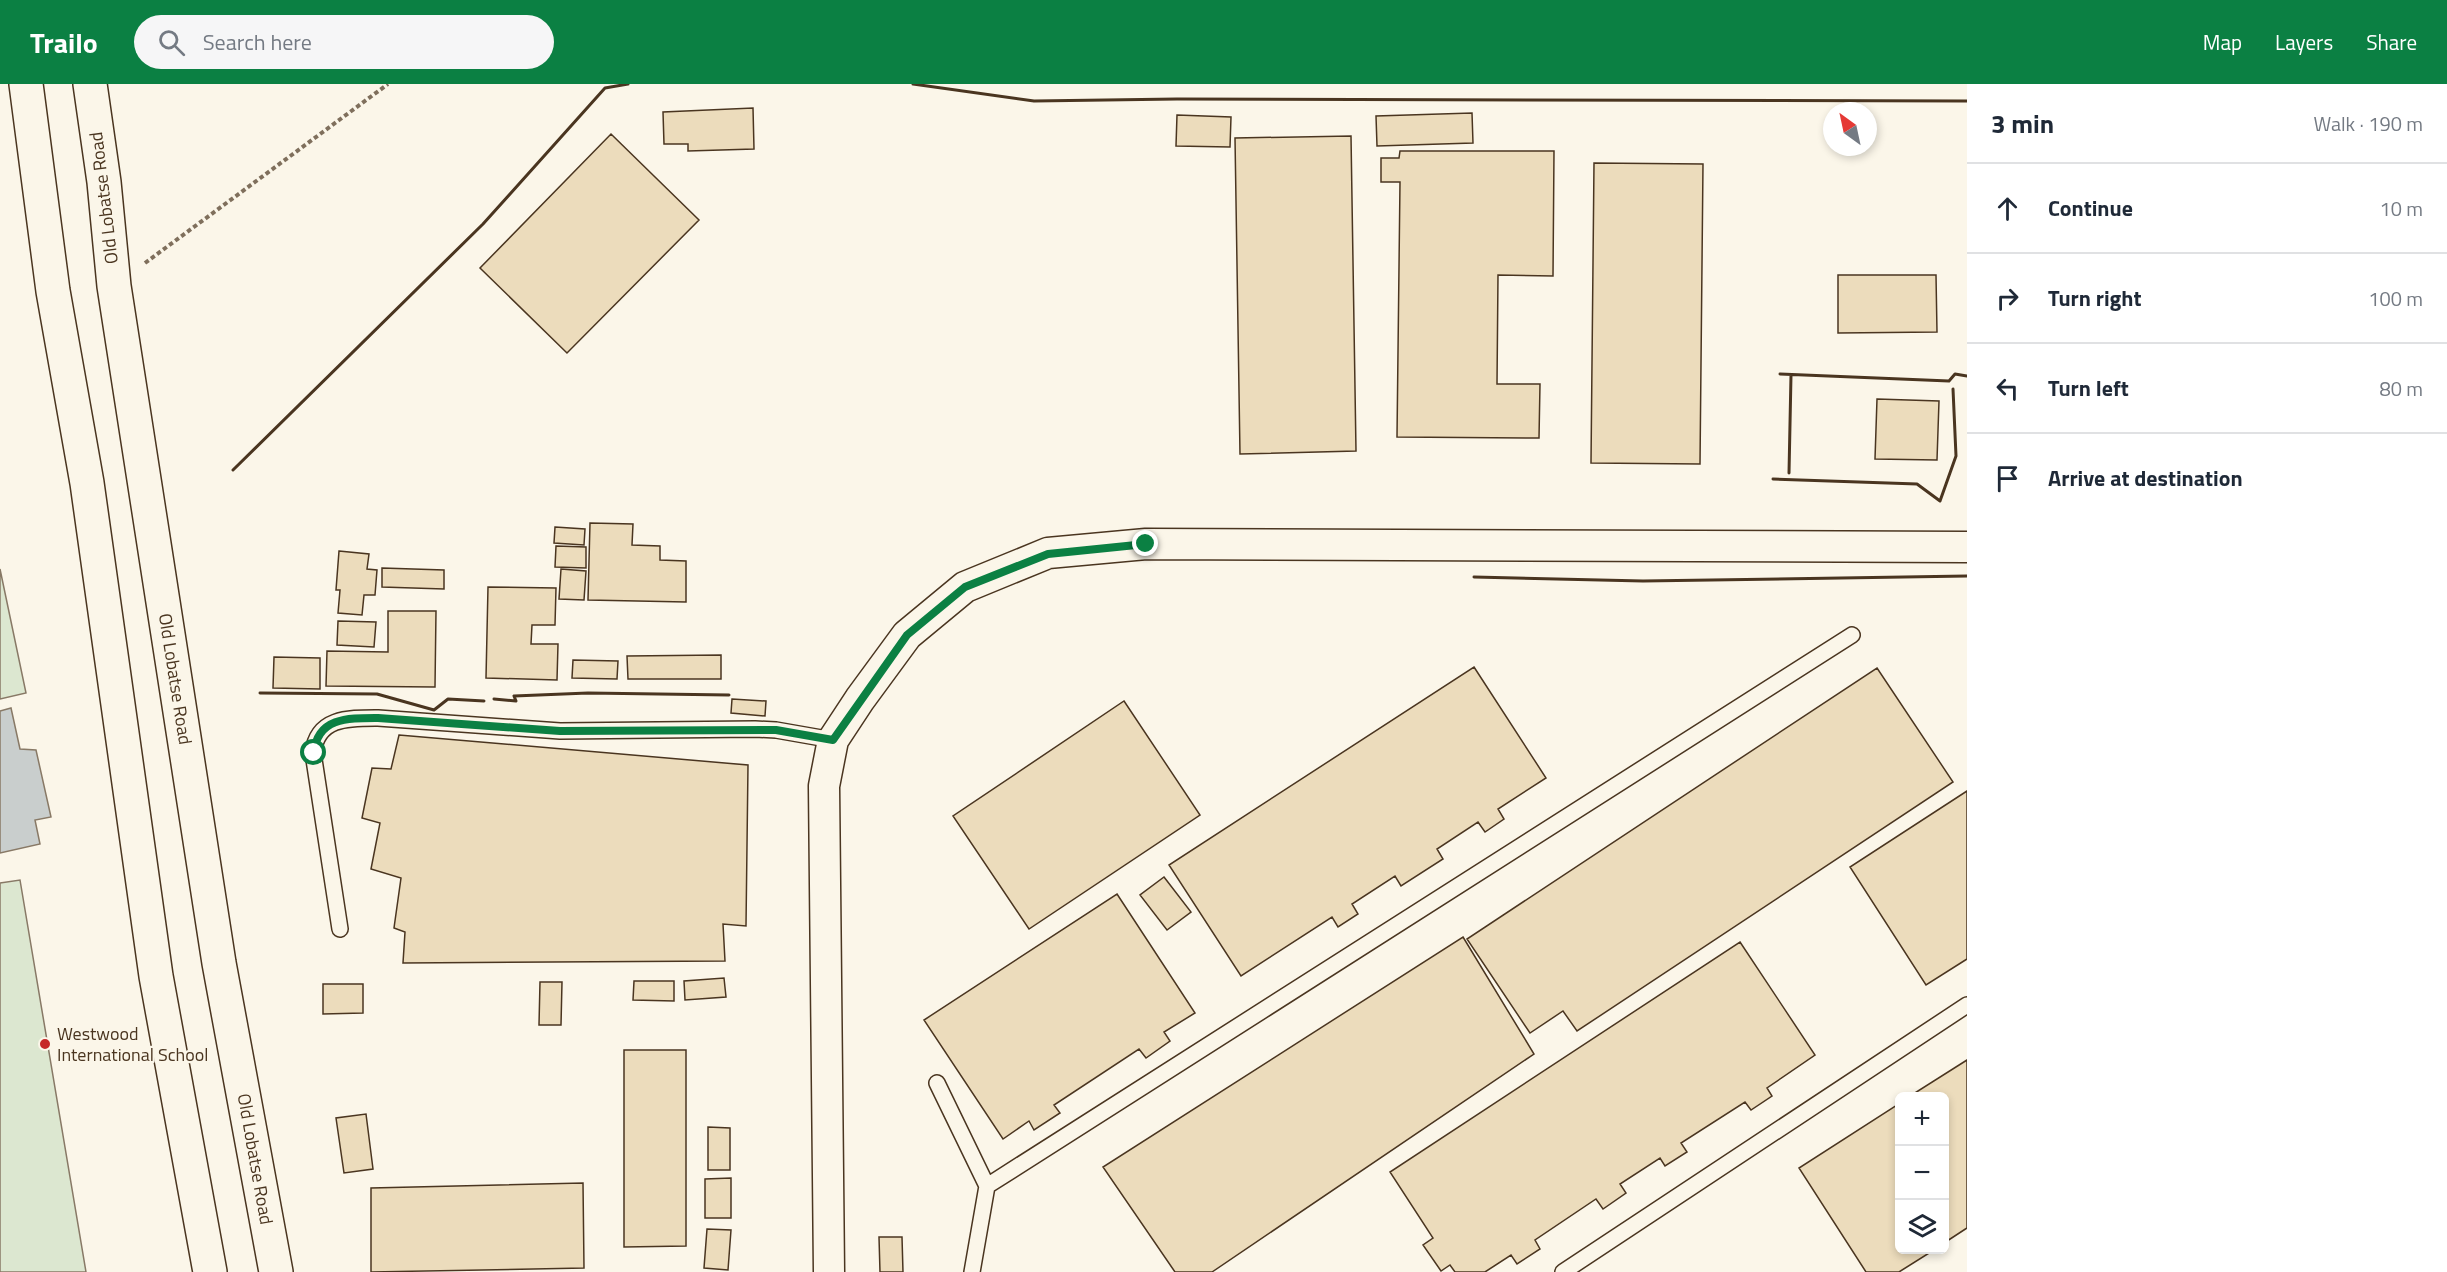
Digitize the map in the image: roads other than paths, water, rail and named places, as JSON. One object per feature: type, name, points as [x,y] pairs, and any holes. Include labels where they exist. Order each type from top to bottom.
[{"type":"main road","points":[[26,84],[53,291],[87,483],[156,976],[210,1272]]},
{"type":"main road","name":"Old Lobatse Road","points":[[90,84],[104,182],[114,286],[219,963],[276,1272]]},
{"type":"street","points":[[830,1272],[824,786],[833,740],[907,635],[965,587],[1048,554],[1146,544],[1967,547]]},
{"type":"lane","points":[[987,1186],[1852,635]]},
{"type":"lane","points":[[340,929],[314,753],[315,739],[335,722],[350,718],[378,718],[560,731],[755,729],[776,730],[833,740]]},
{"type":"lane","points":[[1563,1272],[1967,1005]]},
{"type":"lane","points":[[937,1083],[987,1186],[972,1272]]},
{"type":"place","name":"Westwood International School","points":[[45,1044]]}]
